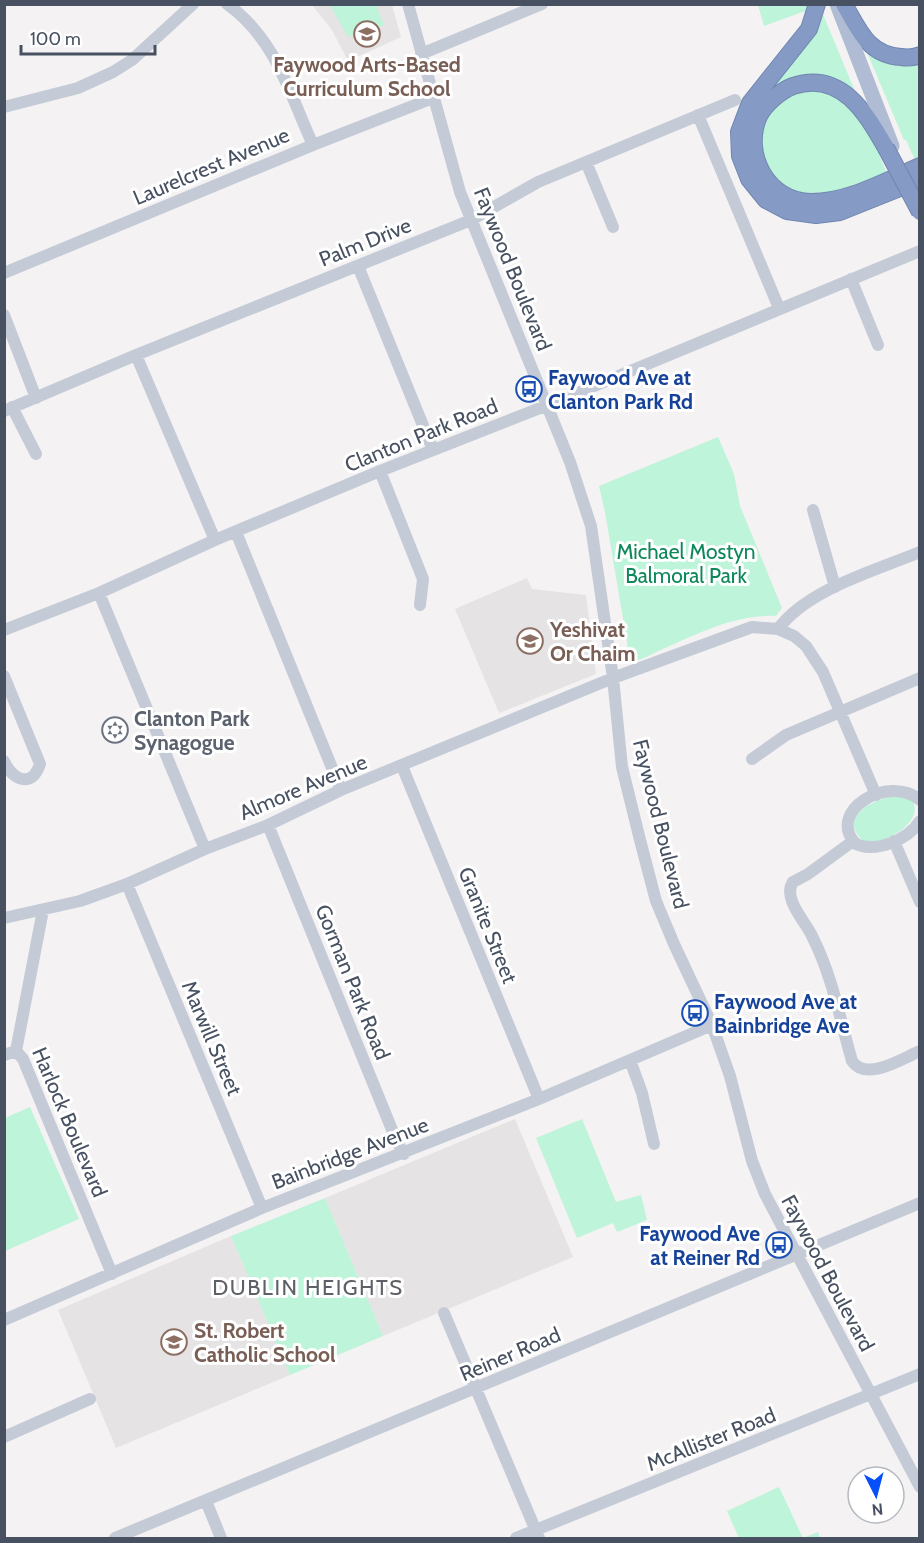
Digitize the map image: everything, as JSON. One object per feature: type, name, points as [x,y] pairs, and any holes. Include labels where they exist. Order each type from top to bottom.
[{"type":"highway","points":[[817,4],[809,29],[750,103],[740,132],[740,156],[749,179],[766,200],[787,211],[816,214],[840,212],[920,180]]},
{"type":"highway","points":[[844,4],[867,43],[887,56],[912,58],[920,56]]},
{"type":"highway","points":[[920,166],[852,195],[830,201],[800,201],[789,198],[769,183],[756,159],[753,147],[759,115],[787,88],[801,84],[815,83],[832,87],[846,94],[861,108],[889,147],[920,212]]},
{"type":"main road","points":[[837,4],[889,147]]},
{"type":"street","points":[[4,107],[78,88],[113,72],[132,60],[193,4]]},
{"type":"street","points":[[227,4],[249,23],[268,45],[284,76],[312,145]]},
{"type":"street","name":"Faywood Boulevard","points":[[408,4],[460,192],[578,483],[591,525],[613,678],[622,767],[656,901],[712,1025],[730,1076],[752,1161],[765,1194],[920,1487]]},
{"type":"street","points":[[421,54],[542,4]]},
{"type":"street","name":"Laurelcrest Avenue","points":[[4,273],[312,145],[434,98]]},
{"type":"street","name":"Palm Drive","points":[[8,409],[471,220],[538,182],[735,100]]},
{"type":"street","points":[[698,115],[779,308]]},
{"type":"street","points":[[586,162],[613,227]]},
{"type":"street","name":"Clanton Park Road","points":[[4,630],[99,592],[215,540],[380,471],[547,406],[920,251]]},
{"type":"street","points":[[358,266],[433,450]]},
{"type":"street","points":[[851,279],[878,345]]},
{"type":"street","points":[[4,315],[36,398]]},
{"type":"street","points":[[136,355],[215,540]]},
{"type":"street","points":[[8,409],[36,454]]},
{"type":"street","points":[[380,471],[423,579],[420,605]]},
{"type":"street","points":[[813,510],[835,587]]},
{"type":"street","points":[[236,532],[341,790]]},
{"type":"street","points":[[876,795],[823,672],[806,646],[794,636],[778,629],[796,609],[808,600],[920,552]]},
{"type":"street","points":[[99,592],[205,849]]},
{"type":"street","name":"Almore Avenue","points":[[4,918],[80,901],[127,884],[205,849],[268,825],[341,790],[613,678],[739,630],[766,626],[778,629]]},
{"type":"street","points":[[4,676],[40,764],[37,773],[22,780],[9,772],[4,761]]},
{"type":"street","points":[[752,759],[786,735],[920,678]]},
{"type":"street","name":"Granite Street","points":[[402,766],[539,1100]]},
{"type":"street","points":[[920,801],[912,794],[901,790],[876,795],[861,802],[850,815],[849,831],[853,841],[871,848],[910,833],[920,821]]},
{"type":"street","name":"Gorman Park Road","points":[[268,825],[397,1142],[404,1154]]},
{"type":"street","points":[[853,841],[808,874],[793,882],[789,893],[819,948],[827,969],[854,1065],[859,1069],[871,1071],[920,1051]]},
{"type":"street","points":[[894,841],[920,902]]},
{"type":"street","name":"Marwill Street","points":[[127,884],[262,1208]]},
{"type":"street","name":"Harlock Boulevard","points":[[43,910],[10,1053],[23,1059],[112,1274]]},
{"type":"street","name":"Bainbridge Avenue","points":[[4,1320],[262,1208],[539,1100],[712,1025]]},
{"type":"street","points":[[630,1060],[642,1093],[654,1144]]},
{"type":"street","name":"Reiner Road","points":[[115,1539],[920,1203]]},
{"type":"street","points":[[444,1313],[537,1535]]},
{"type":"street","name":"McAllister Road","points":[[516,1539],[537,1535],[920,1374]]},
{"type":"street","points":[[4,1437],[90,1399]]},
{"type":"street","points":[[206,1501],[221,1539]]},
{"type":"shaded area","name":"Faywood Arts-Based Curriculum School","points":[[312,5],[392,5],[401,37],[348,61],[332,30]]},
{"type":"shaded area","name":"Yeshivat Or Chaim","points":[[527,578],[532,589],[586,595],[596,674],[499,713],[455,609]]},
{"type":"shaded area","points":[[515,1119],[573,1257],[383,1336],[325,1198]]},
{"type":"shaded area","name":"St. Robert Catholic School","points":[[231,1236],[290,1375],[116,1448],[58,1310]]},
{"type":"green space","points":[[330,5],[376,5],[384,25],[357,36],[356,33],[348,37]]},
{"type":"green space","points":[[758,5],[809,5],[808,10],[764,26]]},
{"type":"green space","points":[[822,12],[857,96],[849,90],[765,92]]},
{"type":"green space","points":[[864,45],[919,61],[920,160],[916,162],[904,140]]},
{"type":"green space","points":[[813,89],[837,95],[856,113],[874,143],[887,174],[844,190],[817,195],[790,191],[776,178],[766,164],[761,150],[760,136],[764,123],[783,101],[797,93]]},
{"type":"green space","name":"Michael Mostyn Balmoral Park","points":[[718,437],[734,474],[740,506],[782,608],[776,616],[759,616],[724,624],[688,637],[639,660],[629,654],[599,486]]},
{"type":"green space","points":[[900,795],[913,802],[915,810],[907,825],[899,832],[880,841],[871,842],[861,839],[855,830],[854,823],[862,810],[877,801]]},
{"type":"green space","points":[[30,1107],[79,1219],[5,1251],[5,1118]]},
{"type":"green space","points":[[582,1119],[616,1202],[641,1195],[647,1220],[617,1232],[613,1223],[577,1238],[536,1138]]},
{"type":"green space","points":[[325,1198],[383,1336],[290,1375],[231,1236]]},
{"type":"green space","points":[[779,1487],[803,1538],[739,1538],[727,1511]]},
{"type":"green space","points":[[818,1532],[820,1538],[803,1538]]},
{"type":"place","name":"Faywood Arts-Based Curriculum School","points":[[367,34]]},
{"type":"place","name":"Faywood Ave at Clanton Park Rd","points":[[529,389]]},
{"type":"place","name":"Yeshivat Or Chaim","points":[[530,641]]},
{"type":"place","name":"Clanton Park Synagogue","points":[[115,730]]},
{"type":"place","name":"Faywood Ave at Bainbridge Ave","points":[[695,1013]]},
{"type":"place","name":"Faywood Ave at Reiner Rd","points":[[779,1245]]},
{"type":"place","name":"St. Robert Catholic School","points":[[174,1342]]},
{"type":"district","name":"DUBLIN HEIGHTS","points":[[308,1287]]}]
